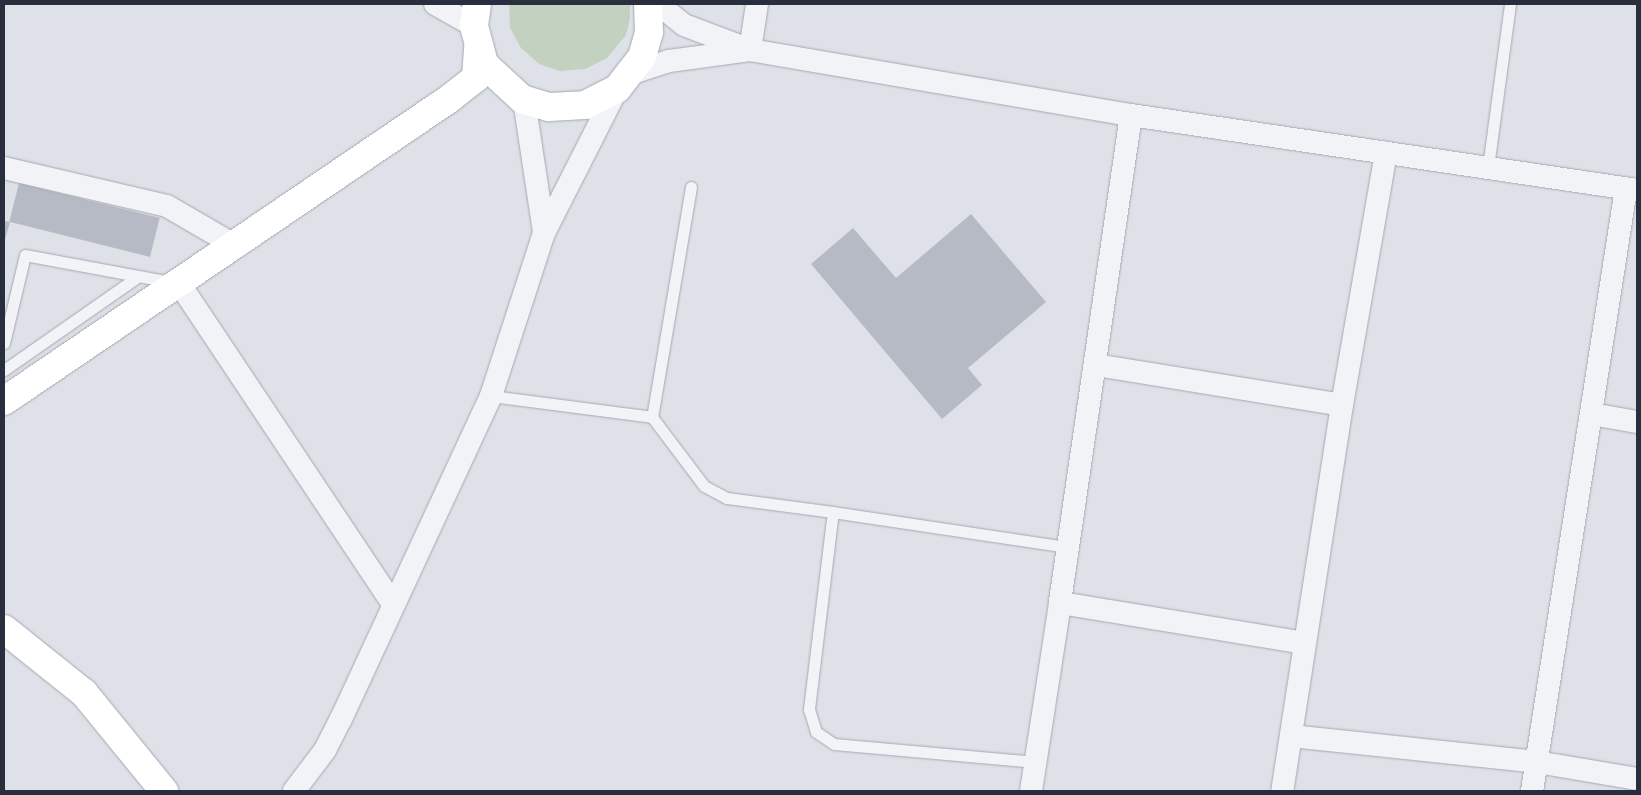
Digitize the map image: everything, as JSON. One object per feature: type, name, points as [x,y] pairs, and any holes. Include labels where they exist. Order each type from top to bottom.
[{"type":"street","points":[[434,4],[477,26]]},
{"type":"street","points":[[294,791],[325,750],[491,396],[544,234],[623,82],[642,57],[649,32],[648,4]]},
{"type":"street","points":[[658,4],[684,25],[750,50],[1131,115],[1631,189],[1592,414],[1532,791]]},
{"type":"street","points":[[750,50],[757,4]]},
{"type":"street","points":[[477,26],[484,64],[520,97],[544,234]]},
{"type":"street","points":[[4,401],[449,99],[476,78],[477,26]]},
{"type":"street","points":[[449,99],[485,88],[549,107],[585,105],[623,82],[669,61],[750,50]]},
{"type":"street","points":[[1031,791],[1096,365],[1131,115]]},
{"type":"street","points":[[1282,791],[1342,405],[1386,153]]},
{"type":"street","points":[[4,168],[167,206],[234,246]]},
{"type":"street","points":[[179,283],[393,604]]},
{"type":"street","points":[[1096,365],[1342,405]]},
{"type":"street","points":[[1592,414],[1637,422]]},
{"type":"street","points":[[1060,603],[1304,643]]},
{"type":"street","points":[[4,629],[84,693],[164,791]]},
{"type":"street","points":[[1291,736],[1537,762],[1637,779]]},
{"type":"lane","points":[[1488,167],[1510,4]]},
{"type":"lane","points":[[652,417],[690,187]]},
{"type":"lane","points":[[4,343],[25,255],[136,278],[179,283]]},
{"type":"lane","points":[[4,370],[136,278]]},
{"type":"lane","points":[[491,396],[652,417],[704,486],[728,498],[1067,547]]},
{"type":"lane","points":[[833,512],[809,709],[810,723],[822,739],[834,744],[1036,762]]},
{"type":"green space","points":[[509,4],[630,4],[630,19],[626,35],[607,58],[585,69],[560,71],[539,64],[521,48],[510,28]]},
{"type":"building","points":[[19,183],[160,218],[150,257],[9,222]]},
{"type":"building","points":[[971,214],[1046,302],[968,368],[982,385],[942,419],[811,264],[853,228],[896,278]]},
{"type":"building","points":[[4,221],[10,222],[4,243]]}]
